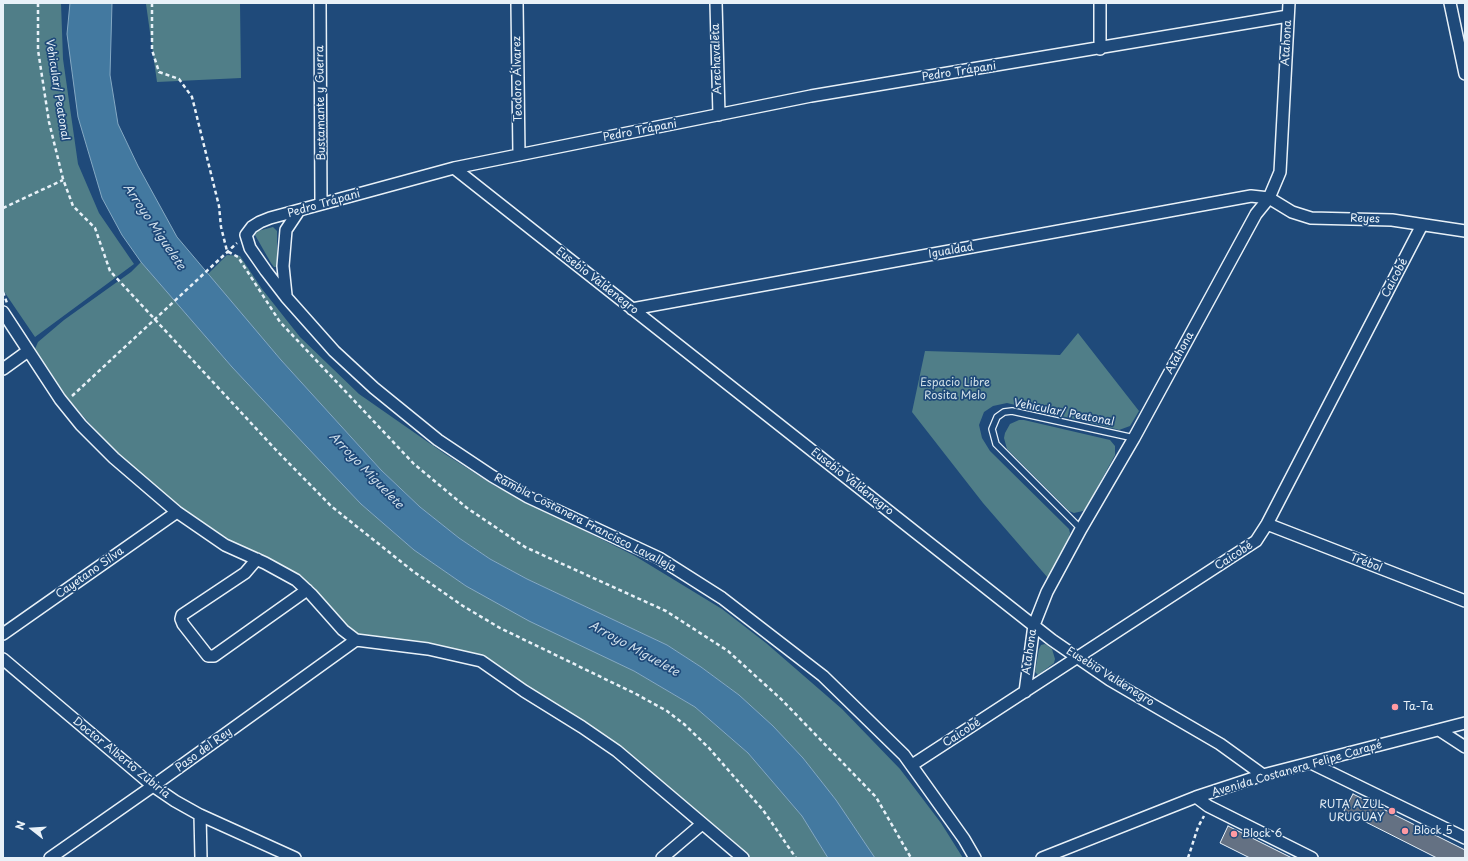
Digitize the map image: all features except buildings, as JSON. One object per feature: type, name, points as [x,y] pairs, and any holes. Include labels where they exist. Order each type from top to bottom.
[{"type":"street","name":"Bustamante y Guerra","points":[[320,3],[321,204]]},
{"type":"street","name":"Teodoro Álvarez","points":[[517,3],[519,155]]},
{"type":"street","name":"Arechavaleta","points":[[716,3],[719,115]]},
{"type":"street","points":[[1100,3],[1100,49]]},
{"type":"street","name":"Atahona","points":[[1025,692],[1034,625],[1048,592],[1081,529],[1134,438],[1256,214],[1269,198],[1280,172],[1289,3]]},
{"type":"street","points":[[1450,3],[1465,74]]},
{"type":"street","name":"Pedro Trápani","points":[[246,235],[252,227],[260,222],[454,168],[811,96],[1100,49],[1288,16]]},
{"type":"street","name":"Eusebio Valdenegro","points":[[454,168],[1052,640],[1110,680],[1220,744],[1263,776]]},
{"type":"street","name":"Igualdad","points":[[632,309],[1251,196],[1269,198]]},
{"type":"street","name":"Reyes","points":[[1269,198],[1292,212],[1310,218],[1392,220],[1465,231]]},
{"type":"street","points":[[286,297],[283,266],[286,230],[298,212]]},
{"type":"street","name":"Caicobé","points":[[912,765],[1256,541],[1267,524],[1422,225]]},
{"type":"street","name":"Rambla Costanera Francisco Lavalleja","points":[[246,235],[250,248],[286,297],[334,351],[374,388],[438,440],[508,486],[659,558],[722,598],[823,676],[912,765],[964,839],[975,858]]},
{"type":"street","points":[[3,312],[64,404],[95,440],[176,512],[225,545],[286,574],[307,590],[343,630],[356,640],[428,649],[481,662],[617,751],[645,773],[743,858]]},
{"type":"street","points":[[3,369],[28,351]]},
{"type":"street","name":"Cayetano Silva","points":[[3,634],[176,512]]},
{"type":"street","name":"Trébol","points":[[1267,524],[1465,601]]},
{"type":"street","points":[[257,559],[245,573],[182,615],[181,619],[183,624],[208,656],[214,656],[307,590]]},
{"type":"street","name":"Paso del Rey","points":[[50,858],[356,640]]},
{"type":"street","name":"Doctor Alberto Zubiría","points":[[3,659],[153,786],[200,815],[295,858]]},
{"type":"street","name":"Avenida Costanera Felipe Carapé","points":[[1042,858],[1196,797],[1263,776],[1465,723]]},
{"type":"street","points":[[1439,730],[1465,747]]},
{"type":"street","points":[[1311,763],[1465,838]]},
{"type":"street","points":[[1196,797],[1208,806],[1312,858]]},
{"type":"street","points":[[200,815],[201,858]]},
{"type":"street","points":[[662,858],[702,824]]},
{"type":"lane","name":"Vehicular/ Peatonal","points":[[1081,529],[996,444],[992,429],[997,417],[1004,412],[1012,411],[1134,438]]},
{"type":"path","name":"Vehicular/ Peatonal","points":[[38,3],[38,50],[40,65],[49,122],[63,179],[73,206],[95,228],[110,271],[276,450],[331,506],[414,572],[463,606],[500,628],[636,694],[667,711],[684,724],[709,748],[763,810],[796,858]]},
{"type":"path","points":[[3,208],[63,179]]},
{"type":"path","points":[[64,404],[246,235]]},
{"type":"path","points":[[1188,858],[1198,827],[1208,806]]},
{"type":"green space","points":[[3,3],[61,3],[63,59],[78,164],[99,213],[134,264],[35,337],[3,290]]},
{"type":"green space","points":[[119,3],[240,3],[241,78],[157,82],[146,4]]},
{"type":"green space","points":[[273,227],[277,231],[277,267],[274,267],[271,263],[255,235],[258,231]]},
{"type":"green space","points":[[227,255],[240,256],[262,289],[300,337],[359,394],[445,454],[495,486],[635,556],[722,609],[766,643],[842,709],[900,769],[941,823],[963,858],[875,858],[836,800],[803,758],[773,726],[739,695],[701,667],[667,645],[527,579],[490,559],[459,538],[420,507],[381,470],[281,360],[208,274]]},
{"type":"green space","points":[[141,262],[232,367],[361,504],[414,550],[466,586],[634,671],[695,707],[748,753],[802,816],[828,858],[750,858],[730,838],[671,792],[645,767],[584,722],[516,681],[482,658],[358,635],[273,562],[229,540],[182,510],[145,479],[110,446],[66,396],[35,349],[38,342],[64,320],[131,272]]},
{"type":"green space","name":"Espacio Libre Rosita Melo","points":[[1078,333],[1139,411],[1130,426],[1119,430],[1007,403],[993,406],[984,412],[979,425],[982,438],[990,451],[1069,529],[1070,533],[1068,541],[1048,578],[983,503],[912,412],[925,351],[1060,355]]},
{"type":"green space","points":[[1019,420],[1110,440],[1115,446],[1115,455],[1083,511],[1074,513],[1069,511],[1007,449],[1004,438],[1005,433],[1010,424]]},
{"type":"green space","points":[[1045,644],[1052,649],[1055,659],[1054,663],[1038,675],[1035,672],[1039,649],[1041,645]]},
{"type":"water","name":"Arroyo Miguelete","points":[[70,3],[112,3],[110,75],[118,124],[138,166],[177,237],[281,360],[381,470],[420,507],[459,538],[490,559],[527,579],[667,645],[701,667],[739,695],[773,726],[803,758],[836,800],[875,858],[828,858],[802,816],[748,753],[695,707],[634,671],[529,621],[466,586],[414,550],[361,504],[306,446],[232,367],[141,262],[122,235],[102,198],[78,117],[67,34]]},
{"type":"place","name":"Ta-Ta","points":[[1395,707]]},
{"type":"place","name":"RUTA AZUL URUGUAY","points":[[1392,811]]},
{"type":"place","name":"Block 5","points":[[1405,831]]},
{"type":"place","name":"Block 6","points":[[1234,834]]}]
